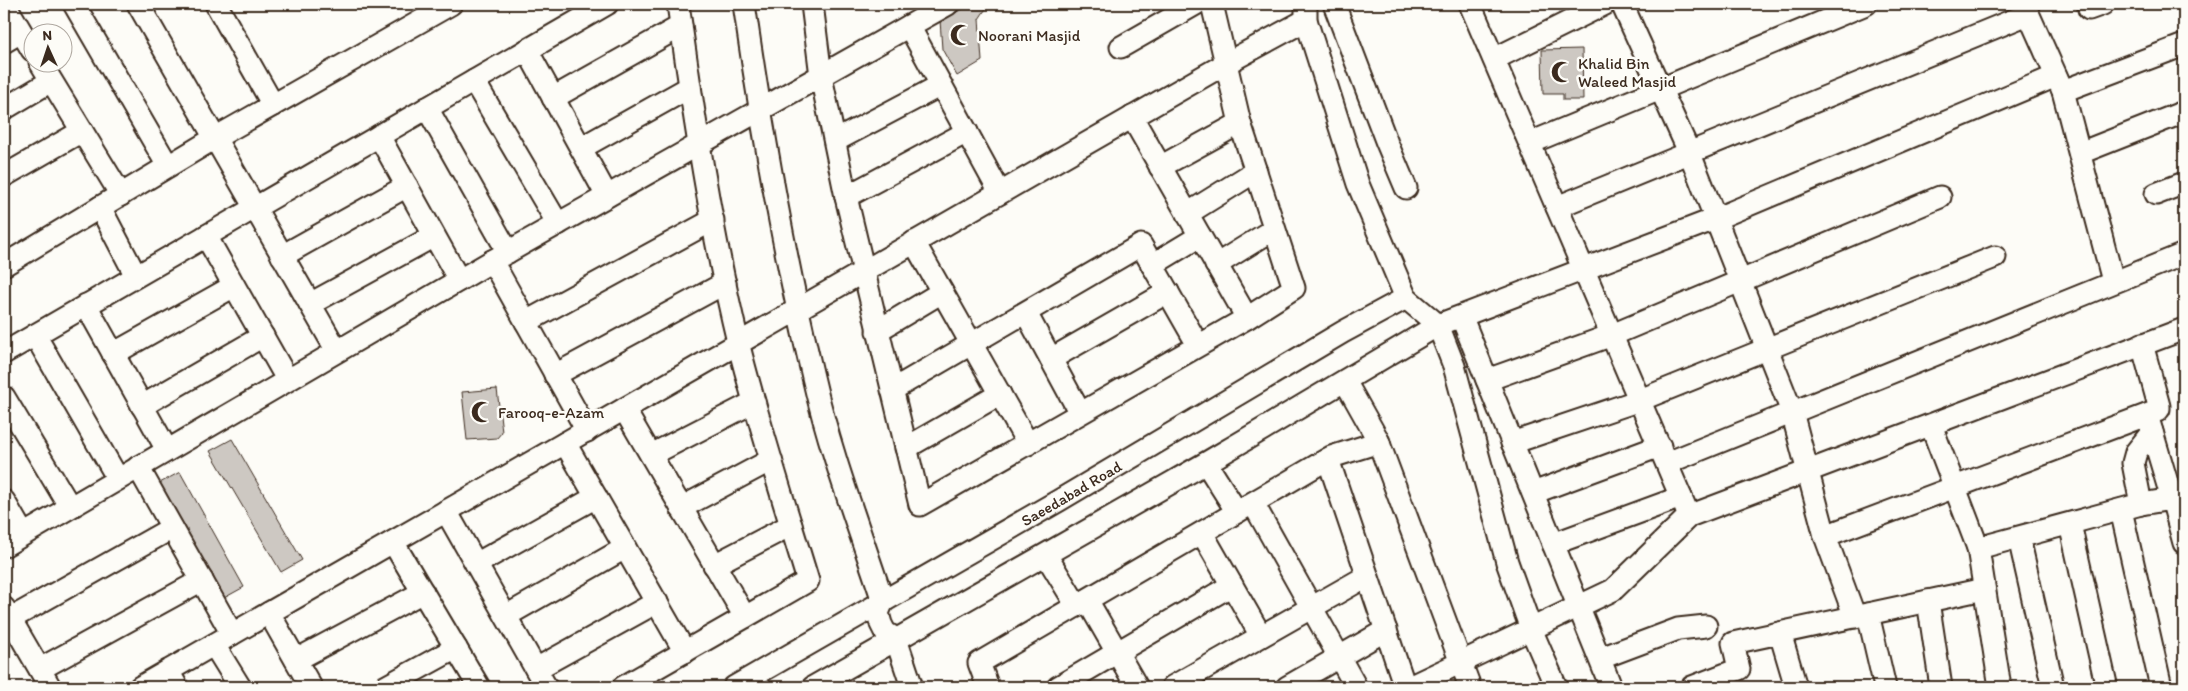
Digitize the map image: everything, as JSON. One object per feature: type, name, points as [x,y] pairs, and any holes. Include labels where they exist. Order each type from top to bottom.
[{"type":"street","points":[[5,4],[12,37]]},
{"type":"street","points":[[74,4],[168,166]]},
{"type":"street","points":[[138,4],[337,350]]},
{"type":"street","points":[[216,4],[273,105]]},
{"type":"street","points":[[4,265],[215,138],[451,4]]},
{"type":"street","points":[[4,353],[607,4]]},
{"type":"street","points":[[623,687],[808,581],[738,343],[698,146],[678,4]]},
{"type":"street","points":[[744,4],[760,111],[816,387],[843,480],[883,601],[878,613],[881,624],[885,632],[896,639],[912,687]]},
{"type":"street","points":[[4,546],[500,256],[948,4]]},
{"type":"street","points":[[1121,47],[1196,4]]},
{"type":"street","points":[[817,6],[821,76],[846,197],[920,505],[1247,318],[1294,288],[1240,123],[1212,4]]},
{"type":"street","points":[[1334,4],[1406,188]]},
{"type":"street","points":[[1494,59],[1605,4]]},
{"type":"street","points":[[1622,4],[1689,153],[1792,412],[1825,536],[1862,616],[1885,687]]},
{"type":"street","points":[[1530,144],[1866,4]]},
{"type":"street","points":[[1473,5],[1494,59],[1685,507]]},
{"type":"street","points":[[140,687],[172,679],[214,645],[232,634],[1225,64],[1310,9],[1358,184],[1406,298],[1438,325],[1454,366],[1507,562],[1531,629],[1556,687]]},
{"type":"street","points":[[1557,206],[1689,153],[2026,9],[2060,84],[2113,281]]},
{"type":"street","points":[[553,98],[681,26]]},
{"type":"street","points":[[909,26],[1000,193]]},
{"type":"street","points":[[813,687],[1046,555],[1438,325],[1462,318],[2060,84],[2184,45]]},
{"type":"street","points":[[527,50],[607,196]]},
{"type":"street","points":[[46,72],[120,195]]},
{"type":"street","points":[[474,80],[558,224]]},
{"type":"street","points":[[4,109],[51,81]]},
{"type":"street","points":[[835,141],[941,85]]},
{"type":"street","points":[[581,148],[690,87]]},
{"type":"street","points":[[427,108],[500,256],[526,322],[587,430]]},
{"type":"street","points":[[2080,153],[2184,112]]},
{"type":"street","points":[[1132,117],[1247,318]]},
{"type":"street","points":[[1160,167],[1240,123]]},
{"type":"street","points":[[4,176],[82,131]]},
{"type":"street","points":[[846,197],[967,132]]},
{"type":"street","points":[[379,136],[459,280]]},
{"type":"street","points":[[1187,214],[1256,171]]},
{"type":"street","points":[[2156,194],[2184,183]]},
{"type":"street","points":[[282,256],[407,186]]},
{"type":"street","points":[[1486,380],[1612,335],[1940,197]]},
{"type":"street","points":[[100,207],[136,276]]},
{"type":"street","points":[[526,322],[713,220]]},
{"type":"street","points":[[1216,265],[1274,229]]},
{"type":"street","points":[[206,236],[287,379]]},
{"type":"street","points":[[310,304],[434,236]]},
{"type":"street","points":[[1152,265],[1200,236]]},
{"type":"street","points":[[914,242],[1028,444]]},
{"type":"street","points":[[892,390],[1141,246],[1198,345]]},
{"type":"street","points":[[1533,493],[1663,454],[1792,412],[2113,281],[2184,254]]},
{"type":"street","points":[[1512,443],[1640,400],[1995,257]]},
{"type":"street","points":[[556,375],[725,283]]},
{"type":"street","points":[[113,354],[234,286]]},
{"type":"street","points":[[877,331],[942,292]]},
{"type":"street","points":[[1051,359],[1168,292]]},
{"type":"street","name":"Saeedabad Road","points":[[734,687],[1050,506],[1343,332],[1406,298]]},
{"type":"street","points":[[86,306],[167,450]]},
{"type":"street","points":[[1026,313],[1080,413]]},
{"type":"street","points":[[1462,318],[1601,658],[1611,687]]},
{"type":"street","points":[[1554,544],[1808,471],[2184,329]]},
{"type":"street","points":[[36,335],[118,479]]},
{"type":"street","points":[[142,406],[263,336]]},
{"type":"street","points":[[2142,344],[2159,409],[2136,452],[2133,463],[2131,507],[2161,687]]},
{"type":"street","points":[[1345,381],[1379,442],[1459,663],[1470,687]]},
{"type":"street","points":[[906,448],[1000,394]]},
{"type":"street","points":[[4,397],[70,507]]},
{"type":"street","points":[[651,455],[754,402]]},
{"type":"street","points":[[624,409],[744,618]]},
{"type":"street","points":[[1825,536],[1955,487],[2150,423]]},
{"type":"street","points":[[2150,423],[2184,543]]},
{"type":"street","points":[[1932,424],[1978,548],[2000,687]]},
{"type":"street","points":[[988,687],[979,663],[1328,459],[1379,442]]},
{"type":"street","points":[[565,443],[685,652]]},
{"type":"street","points":[[1328,459],[1407,687],[1613,590],[1685,507]]},
{"type":"street","points":[[681,508],[771,460]]},
{"type":"street","points":[[1206,462],[1245,507],[1312,608],[1356,687]]},
{"type":"street","points":[[138,467],[232,634]]},
{"type":"street","points":[[476,564],[596,497]]},
{"type":"street","points":[[1978,548],[2131,507],[2172,499]]},
{"type":"street","points":[[4,501],[23,534]]},
{"type":"street","points":[[446,512],[541,678],[657,602]]},
{"type":"street","points":[[2070,524],[2106,684]]},
{"type":"street","points":[[714,565],[791,525]]},
{"type":"street","points":[[172,528],[7,613],[45,678],[202,580]]},
{"type":"street","points":[[1202,533],[1261,636]]},
{"type":"street","points":[[2019,538],[2053,687]]},
{"type":"street","points":[[393,542],[479,687]]},
{"type":"street","points":[[506,616],[626,548]]},
{"type":"street","points":[[1046,555],[1117,652],[1137,687]]},
{"type":"street","points":[[1172,687],[1367,576]]},
{"type":"street","points":[[1058,687],[1232,585]]},
{"type":"street","points":[[1692,687],[1720,682],[1740,669],[1733,643],[1984,589]]},
{"type":"street","points":[[296,660],[423,592]]},
{"type":"street","points":[[1928,601],[1941,687]]},
{"type":"street","points":[[269,613],[311,687]]},
{"type":"street","points":[[1601,658],[1678,629],[1706,626]]},
{"type":"street","points":[[1287,687],[1386,630]]},
{"type":"street","points":[[1780,633],[1796,687]]},
{"type":"street","points":[[214,645],[240,687]]},
{"type":"street","points":[[384,687],[456,648]]},
{"type":"building","name":"Noorani Masjid","points":[[973,4],[985,4],[987,7],[979,19],[982,61],[957,76],[942,49],[940,20]]},
{"type":"building","name":"Khalid Bin Waleed Masjid","points":[[1582,49],[1583,100],[1563,100],[1563,94],[1543,94],[1542,50]]},
{"type":"building","name":"Farooq-e-Azam","points":[[497,389],[502,432],[497,438],[467,440],[462,392]]},
{"type":"building","points":[[232,439],[302,560],[281,572],[210,451]]},
{"type":"building","points":[[180,472],[244,587],[224,598],[158,484]]},
{"type":"waterway","points":[[1171,471],[1225,440]]},
{"type":"waterway","points":[[798,687],[807,683]]},
{"type":"place","name":"Noorani Masjid","points":[[961,35]]},
{"type":"place","name":"Khalid Bin Waleed Masjid","points":[[1562,72]]},
{"type":"place","name":"Farooq-e-Azam","points":[[482,412]]}]
